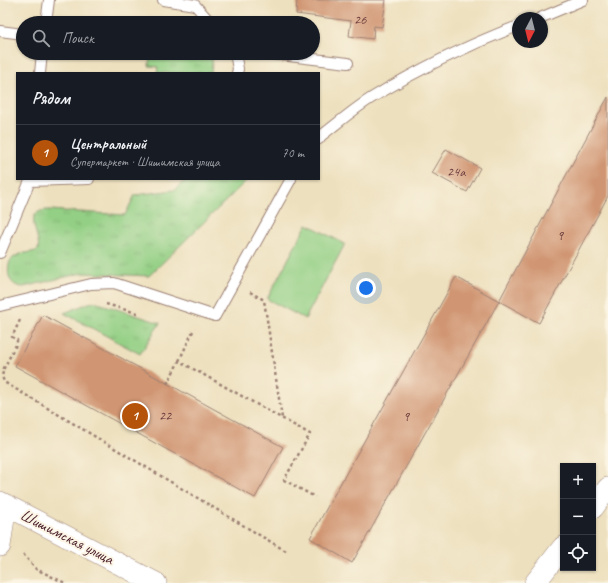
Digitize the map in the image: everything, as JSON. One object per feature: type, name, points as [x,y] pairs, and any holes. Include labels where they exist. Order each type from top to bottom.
[{"type":"street","points":[[596,504],[608,488]]},
{"type":"street","points":[[1,538],[3,504]]},
{"type":"street","name":"Шишимская улица","points":[[3,504],[156,583]]},
{"type":"street","points":[[535,583],[560,551]]},
{"type":"lane","points":[[47,16],[49,0]]},
{"type":"lane","points":[[163,0],[195,5],[205,16]]},
{"type":"lane","points":[[548,15],[583,0]]},
{"type":"lane","points":[[320,138],[371,98],[427,67],[489,37],[512,28]]},
{"type":"lane","points":[[0,31],[16,33]]},
{"type":"lane","points":[[40,72],[41,60]]},
{"type":"lane","points":[[236,60],[237,72]]},
{"type":"lane","points":[[320,60],[348,63]]},
{"type":"lane","points":[[0,253],[30,180]]},
{"type":"lane","points":[[0,306],[91,284],[114,283],[214,316],[290,180]]},
{"type":"path","points":[[264,300],[282,418]]},
{"type":"path","points":[[105,303],[142,314]]},
{"type":"path","points":[[167,384],[203,312]]},
{"type":"path","points":[[22,317],[12,336],[18,341],[4,368],[2,376],[4,382],[286,551]]},
{"type":"path","points":[[187,328],[194,330]]},
{"type":"path","points":[[178,361],[310,434],[284,480],[315,498]]},
{"type":"path","points":[[1,538],[36,569],[65,583]]},
{"type":"green space","points":[[149,60],[212,60],[211,72],[157,72],[158,67],[149,66]]},
{"type":"green space","points":[[186,180],[247,180],[149,276],[82,273],[24,287],[15,285],[12,282],[8,270],[10,261],[17,255],[38,250],[34,219],[36,214],[41,211],[50,210],[125,215],[135,195],[174,190]]},
{"type":"green space","points":[[307,224],[345,244],[305,319],[267,299]]},
{"type":"green space","points":[[95,302],[160,323],[140,354],[64,313]]},
{"type":"building","points":[[297,0],[386,0],[382,27],[374,26],[373,39],[349,36],[351,21],[296,14]]},
{"type":"building","points":[[608,97],[608,196],[539,323],[499,301]]},
{"type":"building","points":[[446,149],[480,168],[467,192],[432,173]]},
{"type":"building","points":[[456,277],[499,301],[352,563],[310,538]]},
{"type":"building","points":[[43,315],[283,447],[255,498],[15,366]]},
{"type":"place","name":"Центральный","points":[[135,416]]}]
